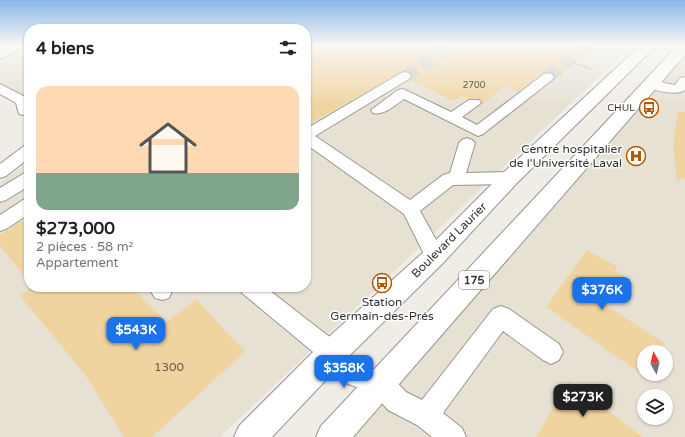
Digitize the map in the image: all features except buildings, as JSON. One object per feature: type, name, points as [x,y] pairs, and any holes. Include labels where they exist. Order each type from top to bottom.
[{"type":"main road","name":"Boulevard Laurier","points":[[250,437],[332,353],[434,256],[510,178],[629,65]]},
{"type":"main road","name":"175","points":[[332,437],[668,65]]},
{"type":"street","points":[[311,133],[405,76]]},
{"type":"street","points":[[388,86],[478,131],[548,77]]},
{"type":"street","points":[[651,84],[664,88],[679,89],[685,81]]},
{"type":"street","points":[[378,110],[418,84]]},
{"type":"street","points":[[0,88],[22,101],[24,106]]},
{"type":"street","points":[[424,104],[438,94]]},
{"type":"street","points":[[0,100],[24,112]]},
{"type":"street","points":[[452,118],[474,103]]},
{"type":"street","points":[[311,140],[410,209],[434,256]]},
{"type":"street","points":[[456,179],[467,143]]},
{"type":"street","points":[[0,172],[24,154]]},
{"type":"street","points":[[410,209],[449,179],[510,178]]},
{"type":"street","points":[[0,196],[24,181]]},
{"type":"street","points":[[0,224],[24,208]]},
{"type":"street","points":[[255,292],[332,353],[356,376],[380,383],[398,401],[426,416],[452,437]]},
{"type":"street","points":[[426,416],[502,316],[551,352]]},
{"type":"path","points":[[581,65],[591,69]]},
{"type":"shaded area","points":[[0,65],[24,65],[24,99],[0,83]]},
{"type":"shaded area","points":[[311,65],[611,65],[220,437],[0,437],[0,182],[24,165],[24,292],[311,292]]},
{"type":"shaded area","points":[[667,65],[685,65],[685,437],[332,437]]},
{"type":"tunnel","points":[[405,76],[423,65]]},
{"type":"tunnel","points":[[548,77],[562,65]]},
{"type":"place","name":"CHUL","points":[[649,108]]},
{"type":"place","name":"Centre hospitalier de l'Université Laval","points":[[636,156]]},
{"type":"place","name":"Station Germain-des-Prés","points":[[382,283]]}]
